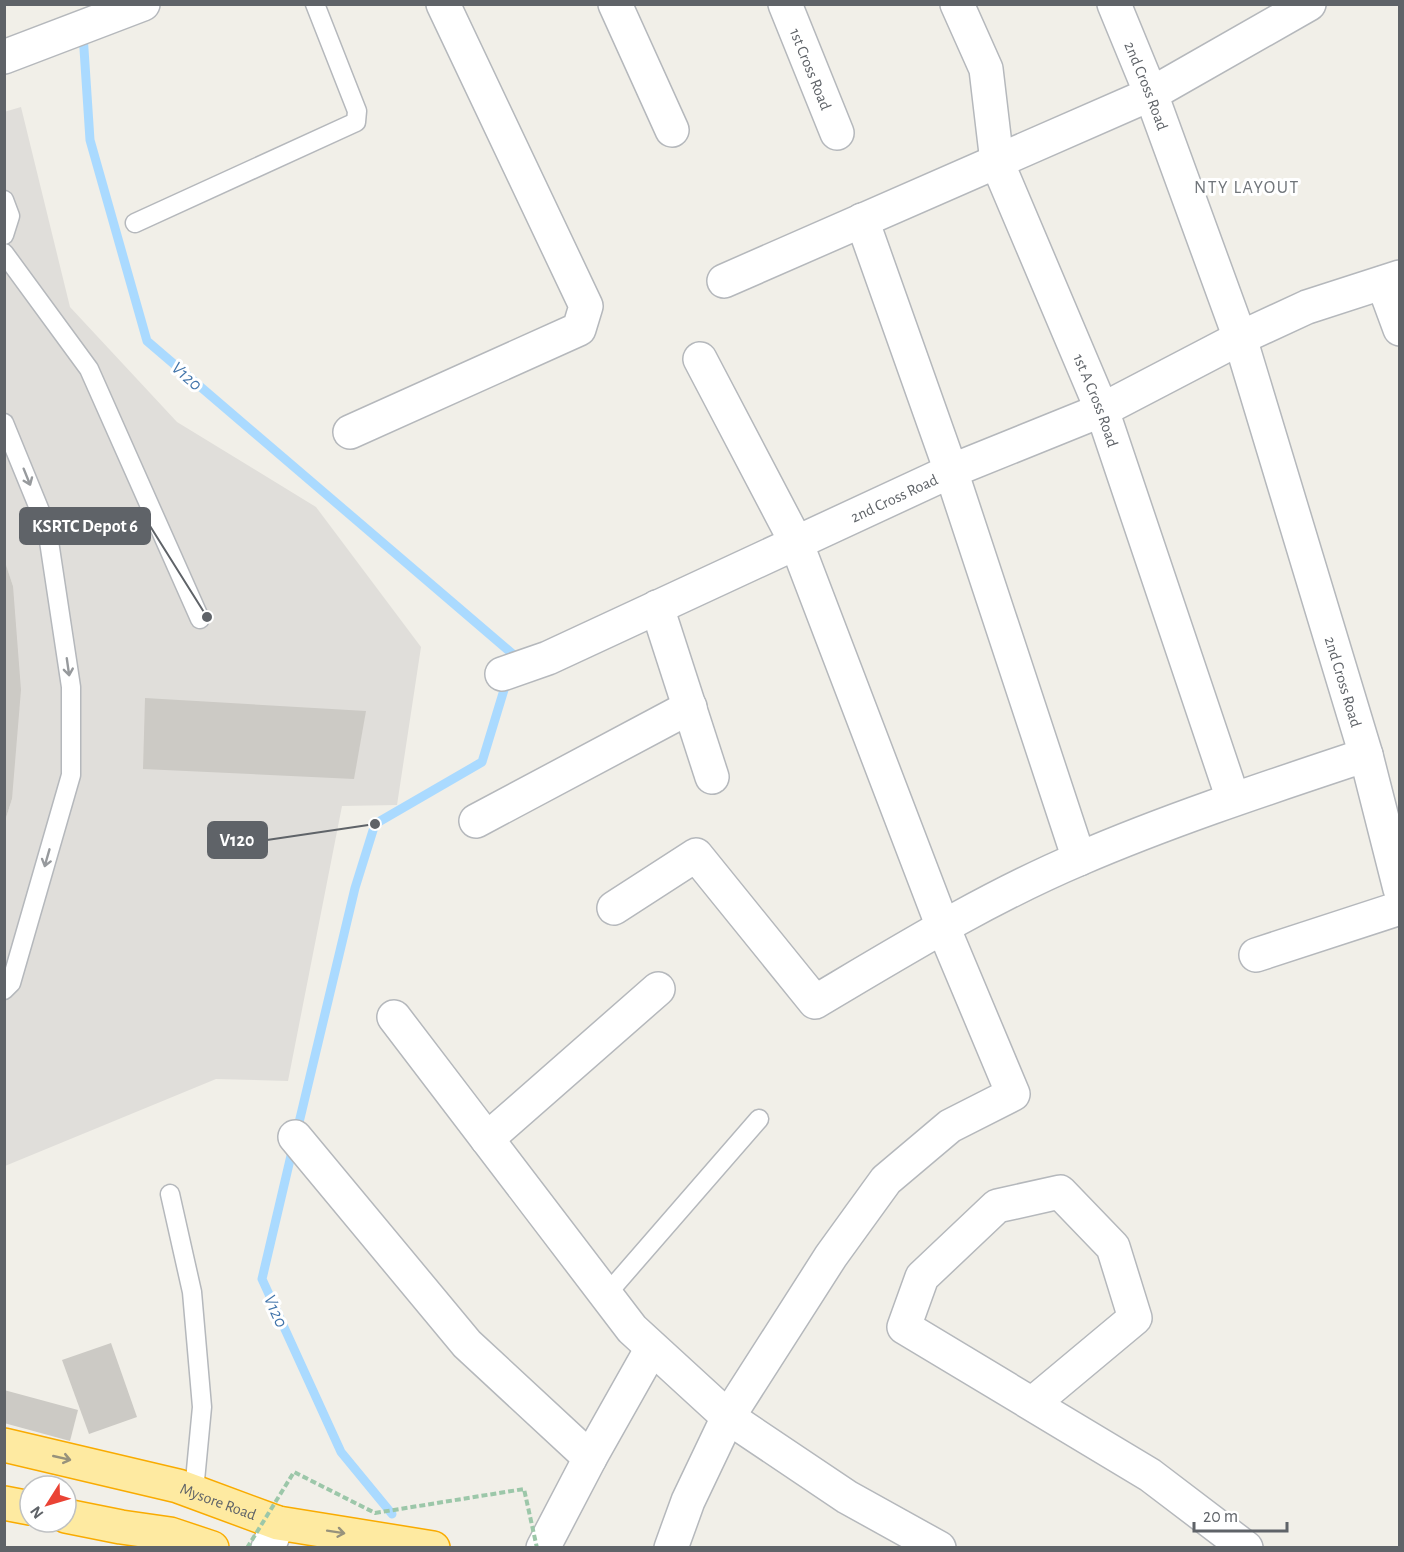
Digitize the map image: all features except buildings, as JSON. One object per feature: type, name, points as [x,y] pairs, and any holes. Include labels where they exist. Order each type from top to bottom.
[{"type":"highway","name":"Mysore Road","points":[[4,1445],[194,1491],[273,1535],[433,1548]]},
{"type":"highway","points":[[78,1518],[170,1534],[212,1548]]},
{"type":"street","points":[[4,57],[143,4]]},
{"type":"street","points":[[350,432],[579,329],[586,306],[443,4]]},
{"type":"street","points":[[615,4],[672,130]]},
{"type":"street","name":"1st Cross Road","points":[[785,4],[837,133]]},
{"type":"street","name":"1st A Cross Road","points":[[957,4],[986,69],[997,162],[1102,410],[1233,800]]},
{"type":"street","name":"2nd Cross Road","points":[[1114,4],[1151,94],[1240,338],[1366,755],[1400,889]]},
{"type":"street","points":[[724,281],[1151,94],[1309,4]]},
{"type":"street","points":[[862,220],[951,471],[1079,859]]},
{"type":"street","points":[[1391,280],[1400,329]]},
{"type":"street","name":"2nd Cross Road","points":[[525,666],[657,608],[951,471],[1102,410],[1240,338],[1307,307],[1391,280]]},
{"type":"street","points":[[671,1548],[688,1501],[728,1417],[831,1256],[886,1180],[950,1126],[1013,1094],[944,927],[796,542],[700,359]]},
{"type":"street","points":[[657,608],[712,777]]},
{"type":"street","points":[[476,821],[690,707]]},
{"type":"street","points":[[614,908],[696,855],[815,1002],[944,927],[1079,859],[1233,800],[1366,755]]},
{"type":"street","points":[[1256,955],[1400,908]]},
{"type":"street","points":[[487,1139],[658,989]]},
{"type":"street","points":[[394,1017],[632,1329],[728,1417],[848,1497],[939,1548]]},
{"type":"street","points":[[295,1137],[467,1344],[590,1458]]},
{"type":"street","points":[[1032,1404],[1135,1318],[1113,1247],[1060,1192],[997,1206],[922,1277],[904,1327],[1150,1475],[1246,1548]]},
{"type":"street","points":[[543,1548],[590,1458],[652,1348]]},
{"type":"street","points":[[121,1527],[146,1548]]},
{"type":"lane","points":[[135,223],[356,122],[357,111],[315,4]]},
{"type":"lane","points":[[4,200],[10,216],[4,235]]},
{"type":"lane","points":[[4,253],[89,369],[200,620]]},
{"type":"lane","points":[[4,423],[47,528],[71,687],[71,775],[11,983],[4,990]]},
{"type":"lane","points":[[606,1295],[759,1119]]},
{"type":"lane","points":[[170,1194],[192,1292],[202,1407],[194,1491]]},
{"type":"path","points":[[247,1548],[294,1472],[375,1512],[524,1489],[537,1548]]},
{"type":"shaded area","points":[[21,107],[70,307],[177,422],[316,507],[421,647],[397,805],[342,806],[288,1081],[216,1079],[5,1166],[4,824],[12,799],[13,586],[4,560],[4,112]]},
{"type":"waterway","name":"V120","points":[[83,34],[90,140],[147,341],[515,656],[512,664]]},
{"type":"waterway","name":"V120","points":[[297,1131],[355,888],[375,824],[482,762],[507,680]]},
{"type":"waterway","name":"V120","points":[[293,1147],[262,1279],[341,1452],[392,1514]]},
{"type":"place","name":"KSRTC Depot 6","points":[[207,617]]},
{"type":"place","name":"V120","points":[[375,824]]},
{"type":"district","name":"NTY LAYOUT","points":[[1247,187]]}]
